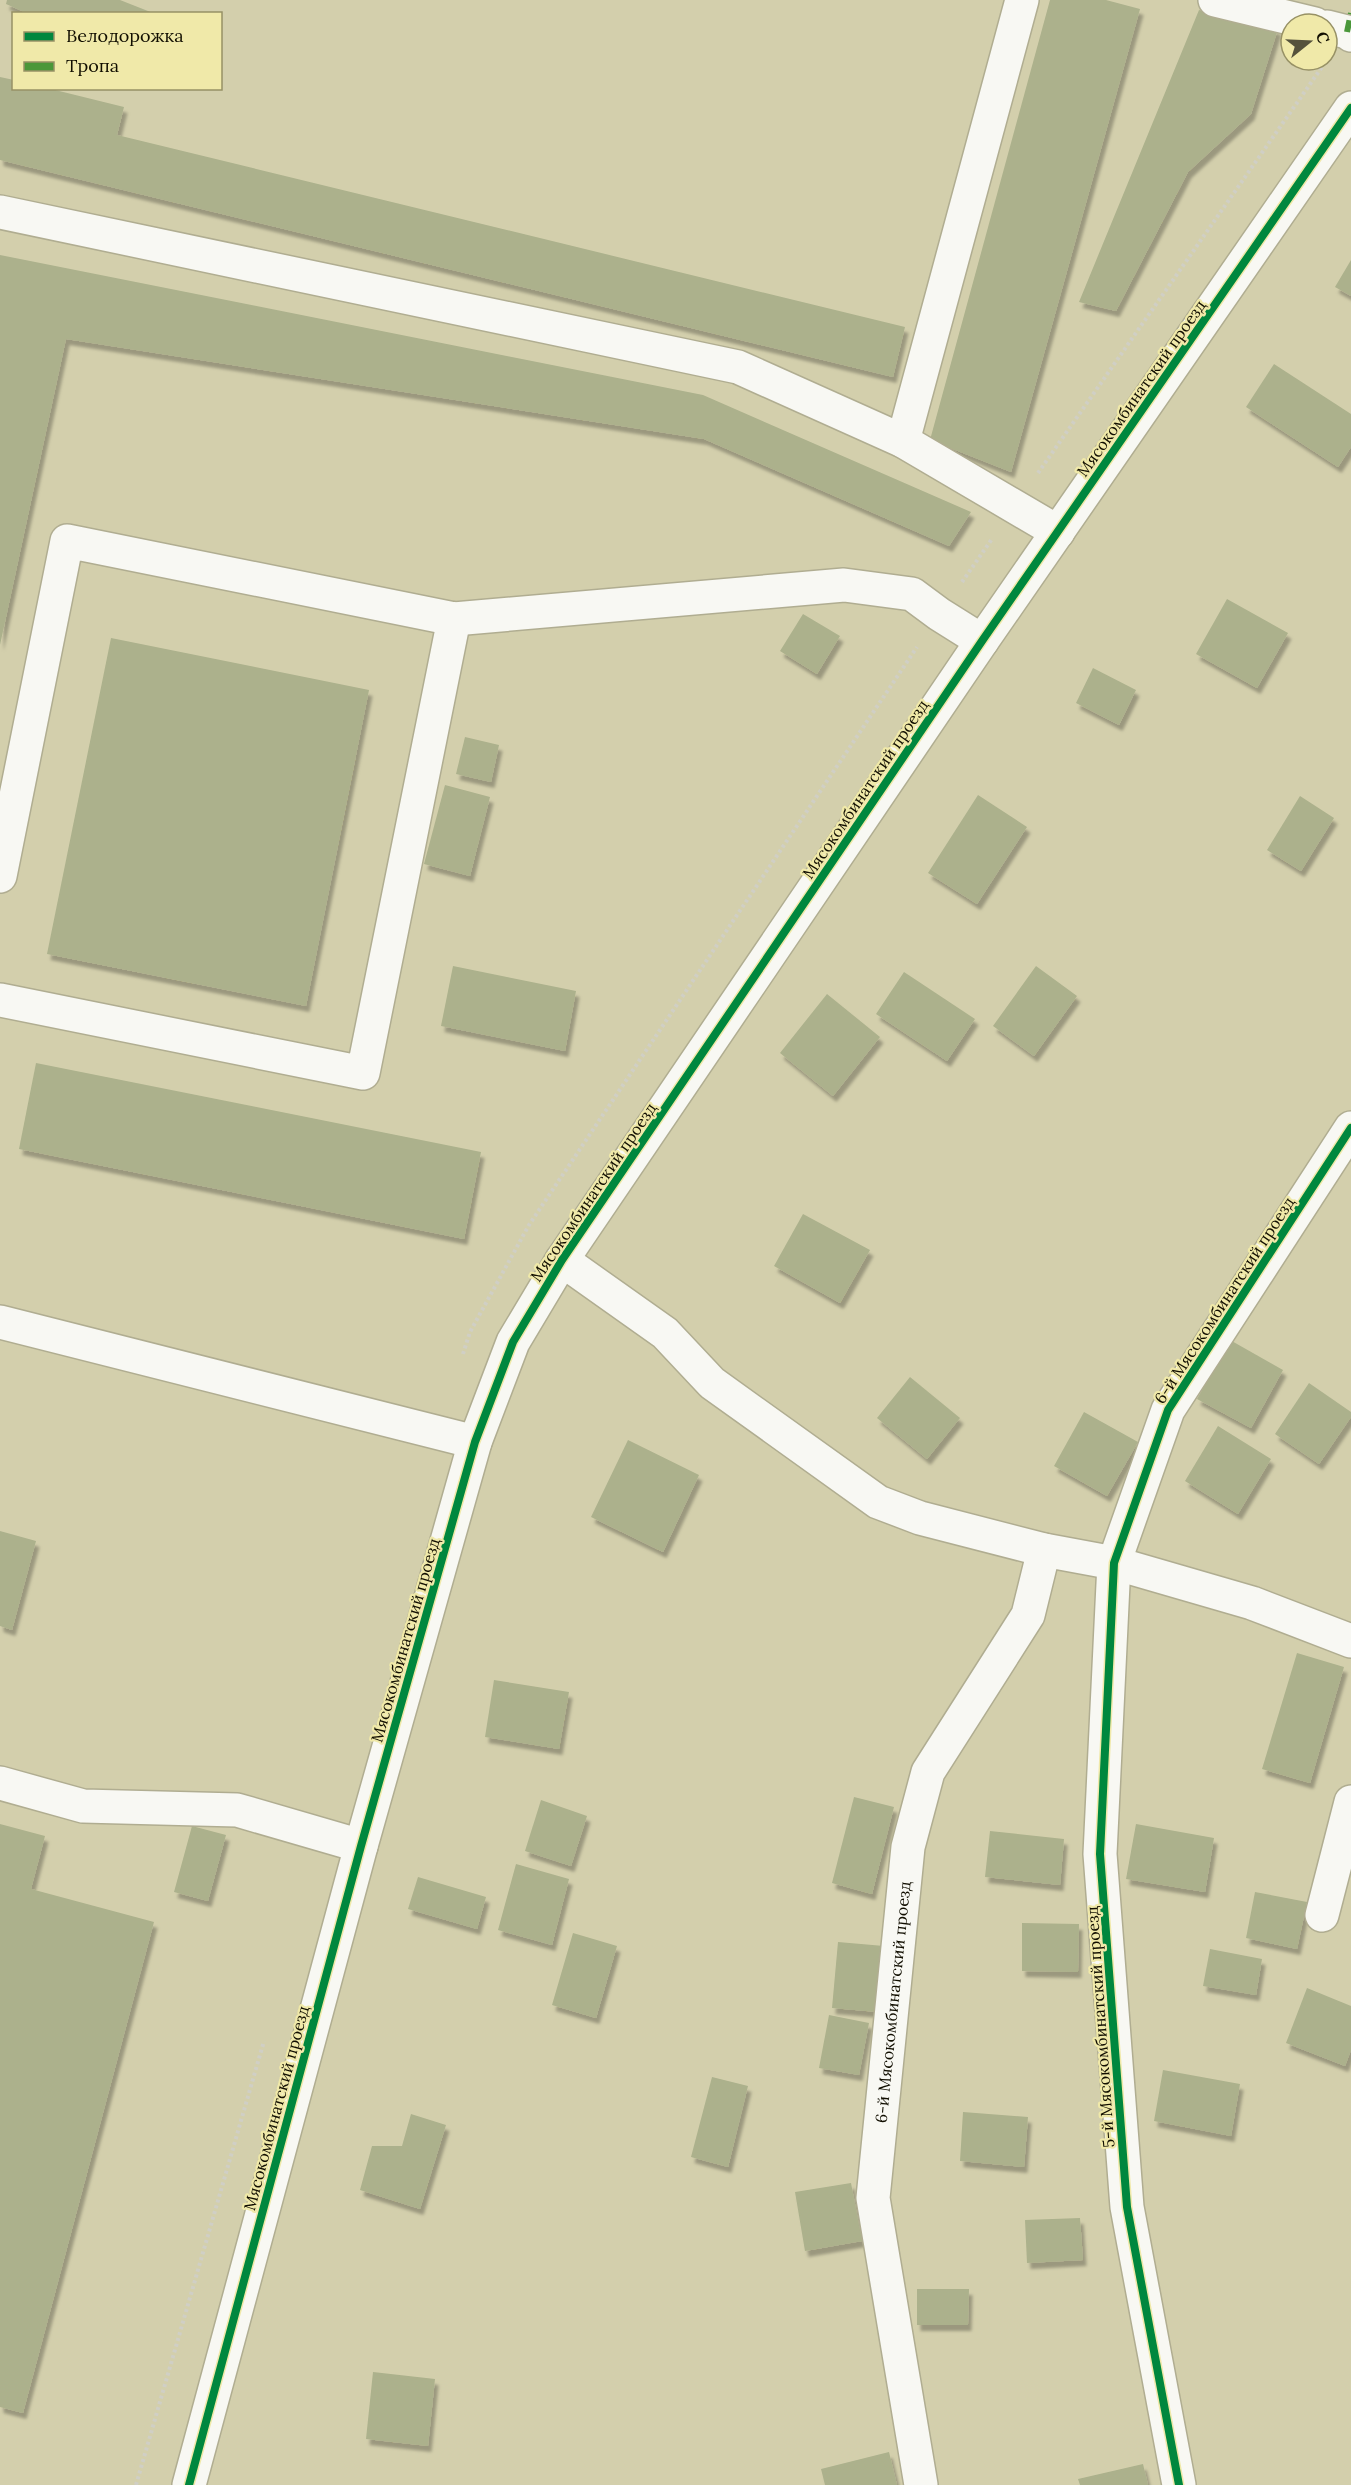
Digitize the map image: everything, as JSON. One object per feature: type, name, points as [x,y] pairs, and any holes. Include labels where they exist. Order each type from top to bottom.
[{"type":"street","points":[[903,441],[1022,0]]},
{"type":"street","points":[[1215,0],[1279,15]]},
{"type":"street","name":"Мясокомбинатский проезд","points":[[189,2485],[361,1846],[475,1442],[513,1342],[562,1260],[982,640],[1351,108]]},
{"type":"street","points":[[0,212],[738,368],[903,441],[1058,532]]},
{"type":"street","points":[[0,876],[67,541],[454,619],[844,585],[912,594],[939,614],[982,640]]},
{"type":"street","points":[[0,1000],[363,1073],[454,619]]},
{"type":"street","name":"6-й Мясокомбинатский проезд","points":[[1114,1563],[1168,1410],[1351,1128]]},
{"type":"street","points":[[562,1260],[665,1333],[712,1383],[878,1502],[920,1518],[1044,1550],[1114,1563],[1252,1603],[1351,1641]]},
{"type":"street","points":[[0,1322],[475,1442]]},
{"type":"street","name":"6-й Мясокомбинатский проезд","points":[[921,2485],[873,2198],[908,1847],[928,1772],[1028,1615],[1044,1550]]},
{"type":"street","name":"5-й Мясокомбинатский проезд","points":[[1114,1563],[1100,1854],[1127,2206],[1179,2485]]},
{"type":"street","points":[[0,1783],[83,1806],[237,1810],[361,1846]]},
{"type":"street","points":[[1322,1916],[1351,1802]]},
{"type":"building","points":[[7,0],[120,0],[150,12],[24,12],[6,4]]},
{"type":"building","points":[[1050,0],[1106,0],[1140,9],[1011,472],[930,440]]},
{"type":"building","points":[[1199,10],[1278,29],[1251,114],[1188,172],[1116,311],[1079,302]]},
{"type":"building","points":[[0,77],[12,80],[12,90],[55,90],[124,107],[117,135],[905,327],[893,377],[0,160]]},
{"type":"building","points":[[0,255],[703,395],[971,512],[949,546],[704,439],[66,339],[0,645]]},
{"type":"building","points":[[1351,260],[1351,296],[1335,287]]},
{"type":"building","points":[[1274,364],[1351,414],[1351,447],[1338,467],[1246,407]]},
{"type":"building","points":[[1227,599],[1288,633],[1257,688],[1196,654]]},
{"type":"building","points":[[803,614],[840,636],[817,674],[780,651]]},
{"type":"building","points":[[111,638],[369,690],[306,1006],[47,954]]},
{"type":"building","points":[[1093,668],[1136,690],[1119,725],[1076,703]]},
{"type":"building","points":[[465,737],[499,745],[491,782],[456,774]]},
{"type":"building","points":[[445,785],[490,797],[470,876],[424,864]]},
{"type":"building","points":[[978,795],[1027,827],[977,904],[928,873]]},
{"type":"building","points":[[1300,796],[1334,818],[1301,871],[1267,850]]},
{"type":"building","points":[[453,966],[576,991],[565,1051],[441,1026]]},
{"type":"building","points":[[1036,966],[1077,996],[1034,1056],[993,1026]]},
{"type":"building","points":[[904,972],[975,1019],[947,1061],[876,1014]]},
{"type":"building","points":[[827,994],[880,1037],[833,1096],[780,1053]]},
{"type":"building","points":[[36,1063],[481,1152],[464,1239],[19,1149]]},
{"type":"building","points":[[803,1214],[870,1250],[840,1303],[774,1266]]},
{"type":"building","points":[[1230,1340],[1283,1370],[1251,1428],[1197,1399]]},
{"type":"building","points":[[910,1377],[960,1418],[927,1459],[877,1418]]},
{"type":"building","points":[[1309,1383],[1351,1412],[1351,1417],[1319,1464],[1275,1434]]},
{"type":"building","points":[[1084,1412],[1138,1442],[1107,1496],[1054,1466]]},
{"type":"building","points":[[1218,1426],[1271,1459],[1238,1514],[1185,1481]]},
{"type":"building","points":[[628,1440],[699,1475],[663,1552],[591,1517]]},
{"type":"building","points":[[0,1531],[36,1541],[12,1630],[0,1626]]},
{"type":"building","points":[[1297,1653],[1344,1667],[1310,1783],[1262,1769]]},
{"type":"building","points":[[494,1680],[569,1692],[559,1749],[485,1737]]},
{"type":"building","points":[[854,1797],[894,1807],[872,1894],[832,1883]]},
{"type":"building","points":[[541,1800],[587,1816],[571,1866],[525,1851]]},
{"type":"building","points":[[0,1824],[45,1836],[31,1889],[154,1922],[23,2413],[0,2407]]},
{"type":"building","points":[[1136,1824],[1214,1838],[1205,1892],[1126,1879]]},
{"type":"building","points":[[192,1826],[226,1835],[208,1901],[174,1892]]},
{"type":"building","points":[[990,1831],[1064,1839],[1060,1885],[985,1877]]},
{"type":"building","points":[[516,1864],[569,1879],[552,1945],[498,1930]]},
{"type":"building","points":[[418,1877],[486,1897],[477,1929],[408,1909]]},
{"type":"building","points":[[1255,1892],[1307,1902],[1297,1949],[1246,1938]]},
{"type":"building","points":[[1022,1923],[1079,1924],[1078,1972],[1022,1971]]},
{"type":"building","points":[[573,1933],[617,1946],[596,2018],[552,2005]]},
{"type":"building","points":[[838,1942],[884,1946],[878,2012],[832,2008]]},
{"type":"building","points":[[1210,1949],[1262,1959],[1256,1995],[1203,1986]]},
{"type":"building","points":[[1307,1988],[1351,2006],[1351,2050],[1345,2066],[1286,2043]]},
{"type":"building","points":[[829,2015],[869,2023],[859,2075],[819,2068]]},
{"type":"building","points":[[1163,2070],[1240,2084],[1231,2136],[1154,2121]]},
{"type":"building","points":[[712,2077],[748,2086],[728,2167],[691,2157]]},
{"type":"building","points":[[963,2112],[1028,2117],[1024,2167],[960,2161]]},
{"type":"building","points":[[411,2114],[446,2125],[420,2209],[360,2190],[372,2146],[402,2146]]},
{"type":"building","points":[[851,2183],[862,2241],[805,2251],[795,2192]]},
{"type":"building","points":[[1080,2218],[1083,2260],[1027,2263],[1025,2220]]},
{"type":"building","points":[[917,2289],[969,2289],[968,2325],[917,2325]]},
{"type":"building","points":[[373,2372],[435,2379],[428,2446],[366,2439]]},
{"type":"building","points":[[889,2452],[897,2485],[825,2485],[821,2469]]},
{"type":"building","points":[[1143,2464],[1148,2485],[1080,2485],[1078,2479]]},
{"type":"marked path","points":[[1347,32],[1351,13]]},
{"type":"cycle path","points":[[189,2485],[361,1846],[475,1442],[513,1342],[562,1260],[982,641],[1351,108]]},
{"type":"cycle path","points":[[1179,2485],[1127,2207],[1100,1854],[1114,1563],[1168,1410],[1351,1128]]}]
